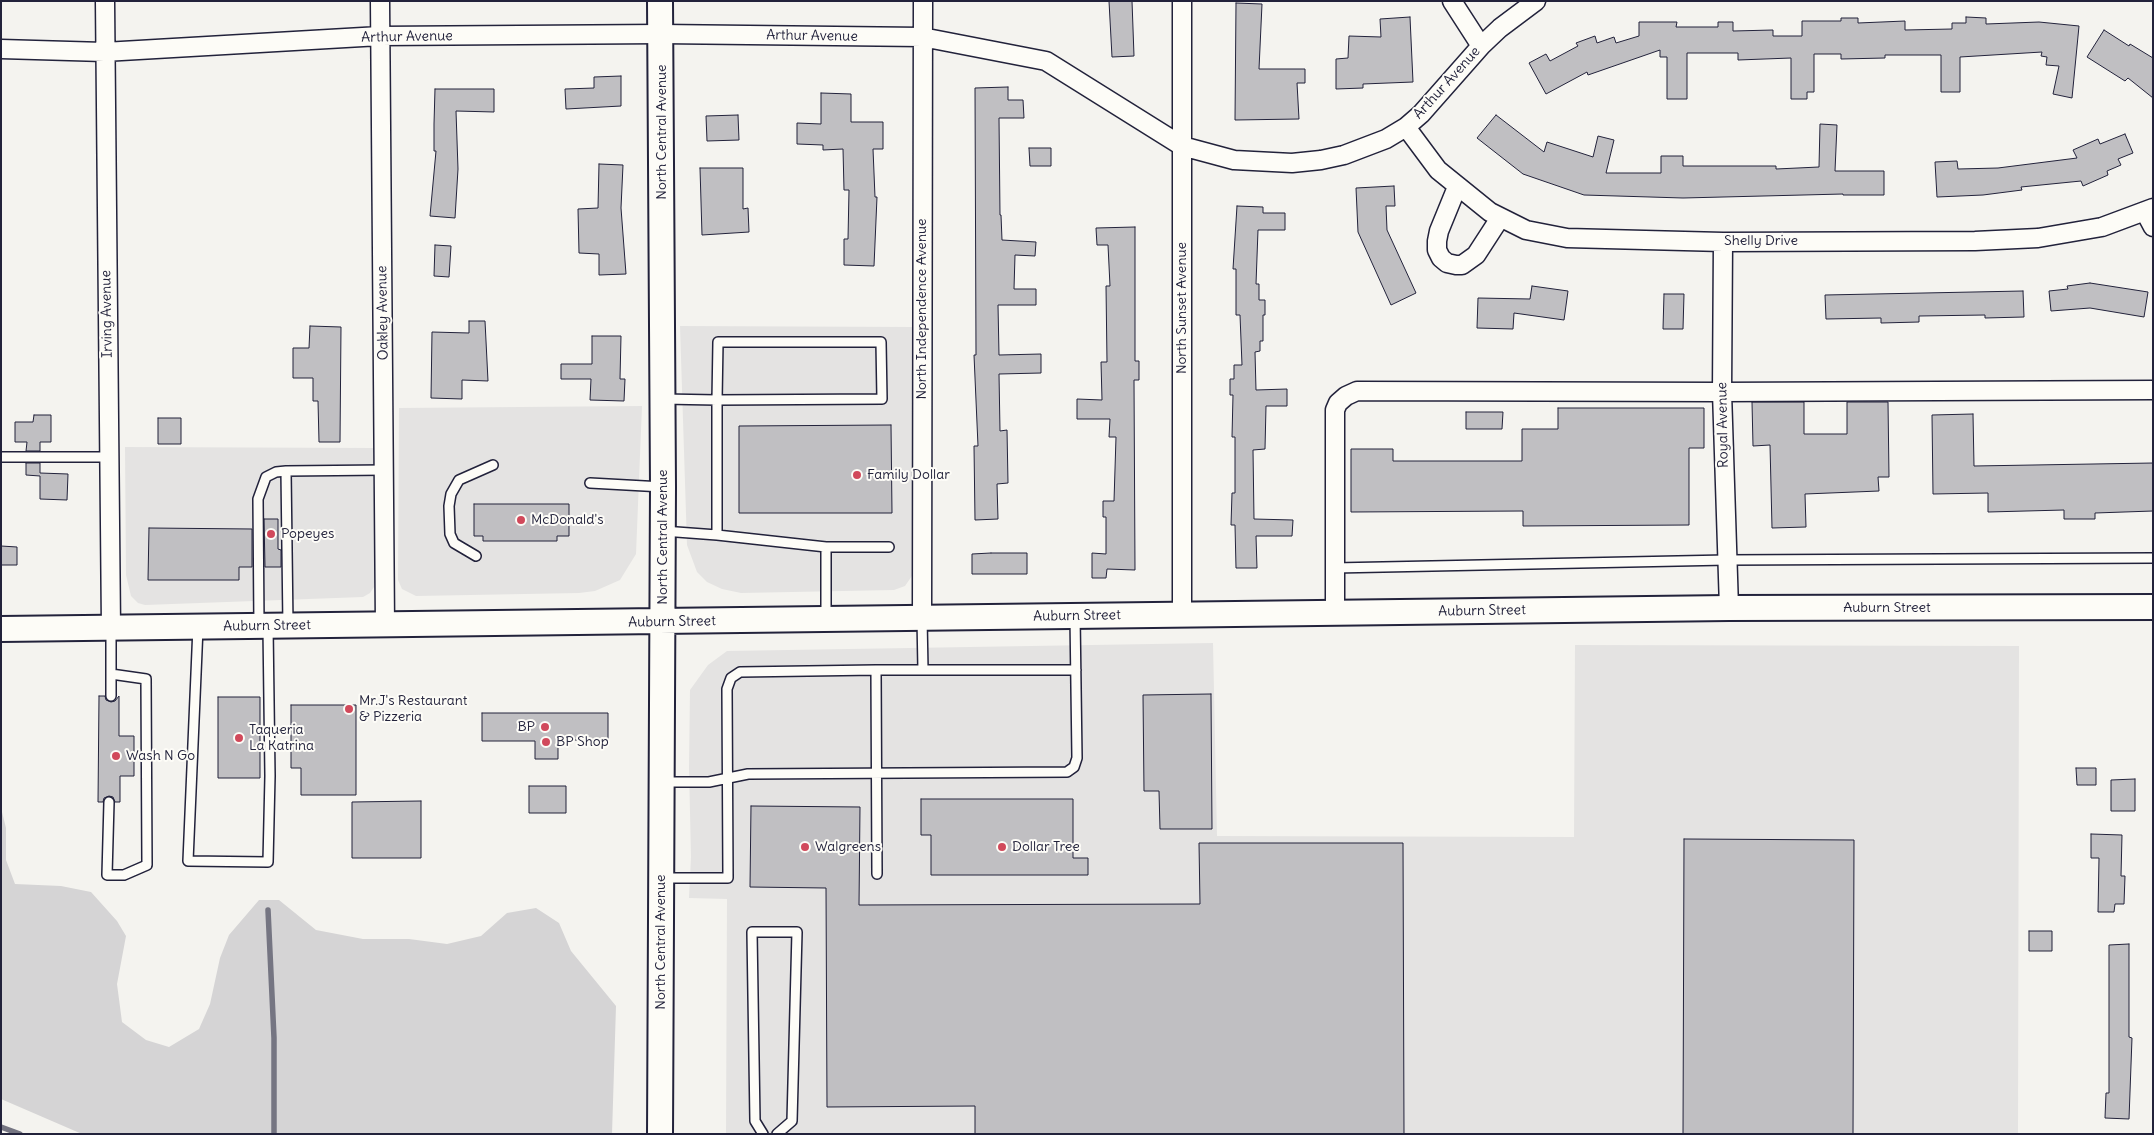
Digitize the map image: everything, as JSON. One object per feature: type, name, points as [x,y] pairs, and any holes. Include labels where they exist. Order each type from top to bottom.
[{"type":"main road","name":"North Central Avenue","points":[[660,1],[663,399],[660,1134]]},
{"type":"main road","name":"Auburn Street","points":[[1,629],[384,626],[1729,608],[2153,608]]},
{"type":"street","name":"Irving Avenue","points":[[104,1],[111,628]]},
{"type":"street","name":"Oakley Avenue","points":[[380,1],[384,626]]},
{"type":"street","name":"North Independence Avenue","points":[[922,1],[922,618]]},
{"type":"street","name":"North Sunset Avenue","points":[[1182,1],[1182,614]]},
{"type":"street","points":[[1452,1],[1481,46]]},
{"type":"street","name":"Arthur Avenue","points":[[1,49],[104,52],[380,36],[661,34],[922,37],[1046,61],[1182,146],[1234,160],[1292,163],[1344,155],[1386,139],[1406,127],[1421,114],[1481,46],[1525,4]]},
{"type":"street","name":"Shelly Drive","points":[[1406,127],[1438,170],[1476,202],[1500,218],[1526,230],[1567,238],[1723,242],[1975,241],[2038,238],[2102,227],[2150,215]]},
{"type":"street","points":[[1458,187],[1436,241],[1437,250],[1441,258],[1447,263],[1456,266],[1476,255],[1500,218]]},
{"type":"street","name":"Royal Avenue","points":[[1723,242],[1722,392],[1729,608]]},
{"type":"street","points":[[1335,612],[1333,424],[1338,403],[1346,396],[1357,392],[2153,390]]},
{"type":"lane","points":[[663,399],[717,400],[882,399],[881,342],[718,342],[717,400],[717,535]]},
{"type":"lane","points":[[1,457],[109,458]]},
{"type":"lane","points":[[476,556],[454,543],[450,534],[450,500],[454,486],[459,480],[493,465]]},
{"type":"lane","points":[[272,626],[258,513],[260,491],[266,478],[271,474],[286,471],[384,470]]},
{"type":"lane","points":[[198,627],[188,861],[268,862],[272,626],[286,471]]},
{"type":"lane","points":[[590,483],[663,486]]},
{"type":"lane","points":[[663,531],[826,547],[889,547]]},
{"type":"lane","points":[[826,547],[826,619]]},
{"type":"lane","points":[[1334,568],[1727,560],[2153,558]]},
{"type":"lane","points":[[661,782],[709,782],[748,774],[877,772],[1060,773],[1071,771],[1077,758],[1075,616]]},
{"type":"lane","points":[[922,618],[923,670]]},
{"type":"lane","points":[[111,628],[111,696]]},
{"type":"lane","points":[[876,670],[877,874]]},
{"type":"lane","points":[[661,878],[728,878],[727,689],[731,678],[740,672],[1076,670]]},
{"type":"lane","points":[[110,802],[107,874],[124,875],[147,864],[146,679],[111,674]]},
{"type":"lane","points":[[763,1134],[755,1121],[752,932],[797,932],[792,1121],[777,1134]]},
{"type":"shaded area","points":[[680,326],[913,327],[914,573],[905,586],[894,590],[741,593],[722,589],[707,582],[697,572],[687,545]]},
{"type":"shaded area","points":[[642,406],[636,554],[620,580],[595,591],[579,593],[416,596],[402,589],[398,580],[399,408]]},
{"type":"shaded area","points":[[125,447],[373,448],[376,578],[374,587],[370,593],[363,597],[145,605],[138,603],[131,596],[126,575]]},
{"type":"shaded area","points":[[1213,643],[1217,836],[1574,837],[1575,645],[2019,646],[2018,1134],[726,1134],[727,899],[689,898],[691,857],[690,690],[708,665],[727,651]]},
{"type":"shaded area","points":[[1,808],[6,828],[6,860],[15,884],[61,886],[91,892],[117,921],[126,936],[117,984],[122,1022],[146,1040],[169,1047],[199,1029],[210,1004],[220,958],[229,935],[259,900],[279,900],[316,930],[363,939],[409,939],[447,944],[481,936],[507,913],[536,908],[559,923],[571,951],[616,1006],[612,1134],[82,1134],[1,1099]]},
{"type":"building","points":[[1109,1],[1132,1],[1134,56],[1112,57]]},
{"type":"building","points":[[1236,3],[1262,4],[1259,69],[1305,69],[1305,83],[1297,83],[1299,119],[1235,120]]},
{"type":"building","points":[[1410,17],[1413,82],[1363,84],[1363,88],[1336,89],[1336,59],[1348,58],[1349,36],[1381,37],[1380,19]]},
{"type":"building","points":[[1966,17],[1986,18],[1986,24],[2039,22],[2079,26],[2072,98],[2053,94],[2059,66],[2046,65],[2047,57],[2041,56],[2042,52],[1960,57],[1960,92],[1941,92],[1941,55],[1885,55],[1885,58],[1841,59],[1841,54],[1814,54],[1814,92],[1807,92],[1807,99],[1791,99],[1791,58],[1738,60],[1738,53],[1687,53],[1687,99],[1667,99],[1667,57],[1660,57],[1660,50],[1588,75],[1587,72],[1546,94],[1529,63],[1546,54],[1550,61],[1578,46],[1576,43],[1595,36],[1597,43],[1614,37],[1616,43],[1639,36],[1639,22],[1677,22],[1676,27],[1718,27],[1718,22],[1733,22],[1733,31],[1773,30],[1773,36],[1802,36],[1802,21],[1841,21],[1841,18],[1858,18],[1858,23],[1905,21],[1905,30],[1952,29],[1952,23],[1966,23]]},
{"type":"building","points":[[2104,30],[2153,58],[2153,98],[2128,78],[2125,81],[2087,57]]},
{"type":"building","points":[[621,76],[621,106],[566,109],[565,89],[594,88],[594,77]]},
{"type":"building","points":[[1008,87],[1008,100],[1023,100],[1024,118],[999,118],[1002,240],[1036,242],[1035,256],[1015,255],[1014,289],[1036,289],[1036,305],[998,305],[999,355],[1041,354],[1041,373],[999,374],[1000,431],[1007,430],[1008,483],[997,484],[998,519],[975,520],[974,446],[978,446],[974,355],[976,355],[975,88]]},
{"type":"building","points":[[435,89],[494,89],[494,112],[456,111],[458,169],[455,218],[430,216],[436,151],[434,151]]},
{"type":"building","points":[[821,93],[851,94],[851,122],[883,122],[883,149],[873,149],[875,197],[877,197],[874,266],[844,265],[844,239],[848,239],[849,190],[844,190],[843,149],[823,150],[823,145],[797,144],[797,123],[821,124]]},
{"type":"building","points":[[738,115],[739,140],[707,141],[706,116]]},
{"type":"building","points":[[1496,115],[1544,152],[1547,142],[1593,157],[1598,136],[1614,140],[1606,173],[1661,173],[1661,156],[1683,156],[1683,166],[1776,166],[1776,169],[1819,167],[1820,124],[1837,125],[1835,171],[1884,171],[1884,195],[1843,194],[1683,198],[1584,195],[1523,174],[1477,138]]},
{"type":"building","points":[[2125,134],[2133,153],[2118,159],[2121,165],[2107,171],[2108,175],[2083,186],[2081,181],[2021,187],[2022,190],[1983,195],[1937,197],[1935,162],[1957,161],[1958,169],[1998,168],[2077,158],[2073,150],[2098,139],[2100,144]]},
{"type":"building","points":[[1029,148],[1051,148],[1051,166],[1030,166]]},
{"type":"building","points":[[599,164],[623,165],[621,208],[626,274],[599,275],[599,254],[579,253],[578,209],[598,208]]},
{"type":"building","points":[[700,168],[743,168],[743,209],[748,208],[749,232],[702,235]]},
{"type":"building","points":[[1394,186],[1395,206],[1386,206],[1387,230],[1416,293],[1391,305],[1358,232],[1356,188]]},
{"type":"building","points":[[1237,206],[1263,207],[1263,213],[1285,213],[1285,230],[1258,230],[1256,284],[1259,284],[1259,300],[1265,300],[1265,315],[1263,315],[1263,341],[1260,341],[1260,351],[1255,352],[1256,390],[1287,389],[1287,406],[1266,406],[1265,449],[1253,450],[1254,519],[1293,520],[1292,536],[1256,536],[1257,568],[1236,568],[1235,525],[1231,525],[1232,493],[1235,493],[1235,437],[1232,437],[1233,395],[1230,395],[1230,379],[1234,379],[1234,365],[1242,365],[1240,315],[1236,315],[1236,269],[1233,269]]},
{"type":"building","points":[[1135,227],[1135,361],[1139,361],[1139,380],[1134,380],[1135,570],[1107,569],[1106,578],[1092,578],[1092,553],[1106,554],[1106,517],[1103,517],[1103,501],[1114,501],[1116,437],[1109,437],[1110,419],[1077,419],[1077,399],[1102,400],[1101,362],[1107,362],[1106,286],[1110,286],[1108,245],[1097,245],[1096,228]]},
{"type":"building","points":[[435,245],[451,246],[449,277],[434,276]]},
{"type":"building","points":[[2090,283],[2148,292],[2144,317],[2090,308],[2051,311],[2049,291],[2068,289],[2067,286]]},
{"type":"building","points":[[1532,286],[1568,291],[1564,320],[1514,313],[1513,329],[1477,328],[1478,298],[1530,299]]},
{"type":"building","points":[[2023,291],[2024,317],[1985,318],[1985,315],[1919,316],[1919,322],[1881,323],[1881,318],[1826,319],[1825,295]]},
{"type":"building","points":[[1664,294],[1684,294],[1683,329],[1663,329]]},
{"type":"building","points":[[469,321],[485,321],[488,381],[462,380],[462,399],[431,398],[432,332],[469,333]]},
{"type":"building","points":[[310,326],[341,327],[340,442],[319,442],[318,401],[313,401],[313,378],[293,378],[293,348],[309,348]]},
{"type":"building","points":[[592,336],[621,336],[620,379],[625,379],[624,401],[590,400],[591,379],[561,379],[561,364],[592,364]]},
{"type":"building","points":[[1752,402],[1804,402],[1804,434],[1847,434],[1847,402],[1888,402],[1889,477],[1878,477],[1879,491],[1805,494],[1806,527],[1772,528],[1770,445],[1753,446]]},
{"type":"building","points":[[1558,408],[1704,408],[1704,448],[1689,448],[1689,525],[1523,526],[1523,511],[1351,512],[1351,449],[1393,449],[1393,461],[1522,461],[1522,429],[1558,429]]},
{"type":"building","points":[[1466,412],[1503,412],[1502,429],[1466,429]]},
{"type":"building","points":[[1973,414],[1974,466],[2153,463],[2153,511],[2095,513],[2095,519],[2064,519],[2064,510],[1988,512],[1988,493],[1933,494],[1932,415]]},
{"type":"building","points":[[34,415],[51,415],[51,442],[40,442],[40,451],[26,451],[27,442],[15,442],[15,422],[33,422]]},
{"type":"building","points":[[158,418],[181,418],[181,444],[158,444]]},
{"type":"building","points":[[891,425],[892,513],[739,513],[739,426]]},
{"type":"building","points":[[26,463],[40,463],[40,473],[68,474],[67,500],[40,499],[40,476],[26,475]]},
{"type":"building","name":"McDonald's","points":[[474,504],[569,504],[569,536],[557,536],[557,541],[483,541],[483,536],[474,536]]},
{"type":"building","name":"Popeyes","points":[[264,519],[278,519],[278,549],[281,550],[281,567],[265,567]]},
{"type":"building","points":[[149,528],[252,529],[252,567],[239,567],[239,580],[148,580]]},
{"type":"building","points":[[1,546],[17,547],[17,565],[1,565]]},
{"type":"building","points":[[1027,553],[1027,574],[972,574],[972,554]]},
{"type":"building","points":[[1211,694],[1212,829],[1160,829],[1159,791],[1144,791],[1143,695]]},
{"type":"building","name":"Wash N Go","points":[[99,696],[105,696],[106,700],[111,702],[115,701],[119,696],[119,736],[134,736],[134,776],[120,776],[120,802],[115,802],[113,797],[109,796],[104,798],[103,802],[98,802]]},
{"type":"building","name":"Taqueria La Katrina","points":[[218,697],[260,697],[260,778],[218,778]]},
{"type":"building","points":[[291,705],[356,705],[356,795],[301,795],[301,768],[291,768]]},
{"type":"building","name":"BP","points":[[482,713],[608,713],[608,740],[558,740],[558,759],[535,759],[535,741],[482,741]]},
{"type":"building","points":[[2076,768],[2096,768],[2096,785],[2077,785]]},
{"type":"building","points":[[2135,779],[2135,811],[2111,811],[2111,780]]},
{"type":"building","points":[[529,786],[566,786],[566,813],[529,813]]},
{"type":"building","name":"Dollar Tree","points":[[921,799],[1073,799],[1073,858],[1088,858],[1088,875],[931,875],[931,835],[921,835]]},
{"type":"building","points":[[421,801],[421,858],[352,858],[352,802]]},
{"type":"building","points":[[751,806],[860,807],[859,905],[1200,904],[1199,843],[1403,843],[1404,1134],[975,1134],[975,1106],[827,1107],[826,888],[750,887]]},
{"type":"building","points":[[2091,834],[2122,835],[2121,876],[2125,876],[2124,904],[2115,904],[2114,912],[2098,912],[2099,858],[2091,858]]},
{"type":"building","points":[[1684,839],[1854,840],[1853,1134],[1683,1134]]},
{"type":"building","points":[[2029,931],[2052,931],[2052,951],[2029,951]]},
{"type":"building","points":[[2129,944],[2129,1037],[2132,1038],[2129,1119],[2105,1118],[2106,1093],[2109,1093],[2109,945]]},
{"type":"waterway","points":[[268,910],[274,1038],[274,1134]]},
{"type":"waterway","points":[[1,1127],[20,1134]]},
{"type":"place","name":"Family Dollar","points":[[857,475]]},
{"type":"place","name":"McDonald's","points":[[521,520]]},
{"type":"place","name":"Popeyes","points":[[271,534]]},
{"type":"place","name":"Mr.J's Restaurant & Pizzeria","points":[[349,709]]},
{"type":"place","name":"BP","points":[[545,727]]},
{"type":"place","name":"Taqueria La Katrina","points":[[239,738]]},
{"type":"place","name":"BP Shop","points":[[546,742]]},
{"type":"place","name":"Wash N Go","points":[[116,756]]},
{"type":"place","name":"Walgreens","points":[[805,847]]},
{"type":"place","name":"Dollar Tree","points":[[1002,847]]}]
